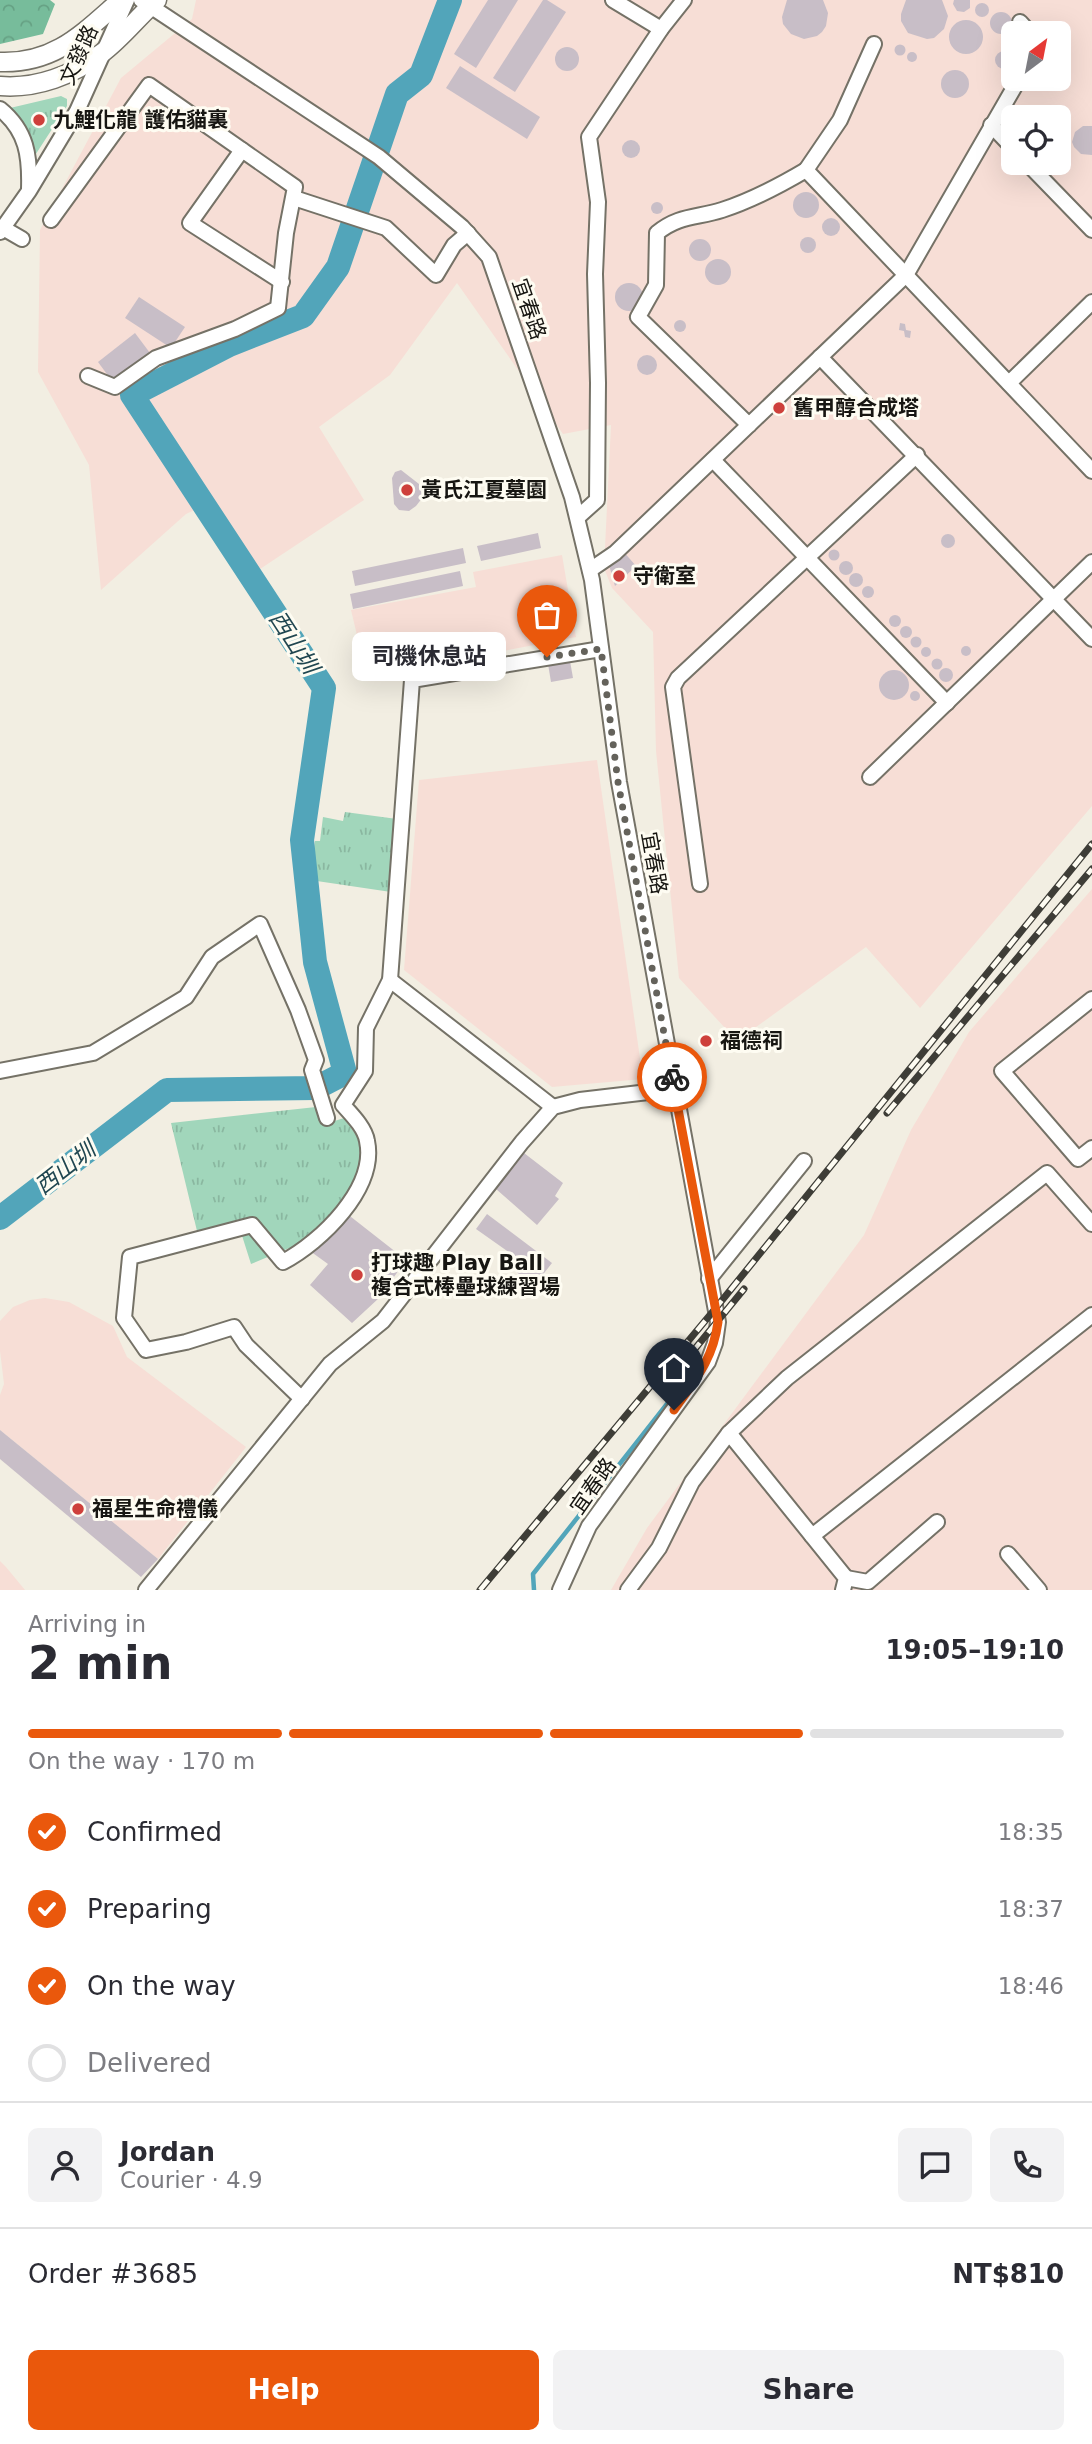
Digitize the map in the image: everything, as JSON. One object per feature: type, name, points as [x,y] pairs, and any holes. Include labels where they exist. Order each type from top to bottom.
[{"type":"main road","points":[[0,62],[19,63],[41,58],[69,45],[121,0]]},
{"type":"main road","points":[[0,86],[58,79],[102,53],[149,2]]},
{"type":"street","name":"文發路","points":[[1,230],[29,191],[77,111],[127,0]]},
{"type":"street","points":[[613,0],[661,29]]},
{"type":"street","points":[[578,517],[597,500],[594,274],[598,202],[589,137],[661,29],[684,0]]},
{"type":"street","name":"宜春路","points":[[149,2],[379,157],[468,233],[489,257],[578,517],[590,570],[618,782],[718,1322],[715,1343],[708,1362],[589,1526],[560,1590]]},
{"type":"street","points":[[748,425],[638,317],[656,285],[657,233],[670,222],[721,210],[767,193],[806,170],[840,120],[874,44]]},
{"type":"street","points":[[51,220],[149,85],[295,187],[286,233],[278,309],[235,329],[156,358],[115,387],[88,376]]},
{"type":"street","points":[[590,570],[615,552],[906,275],[1012,91]]},
{"type":"street","points":[[0,109],[24,138],[29,163],[29,191]]},
{"type":"street","points":[[991,125],[1001,135]]},
{"type":"street","points":[[242,150],[190,223],[282,282]]},
{"type":"street","points":[[806,170],[1092,471]]},
{"type":"street","points":[[1039,175],[1092,230]]},
{"type":"street","points":[[294,198],[386,228],[436,275],[454,245],[468,233]]},
{"type":"street","points":[[1,230],[22,239]]},
{"type":"street","points":[[1009,383],[1092,302]]},
{"type":"street","points":[[820,357],[1092,639]]},
{"type":"street","points":[[700,884],[673,687],[678,678],[917,455]]},
{"type":"street","points":[[713,460],[947,703]]},
{"type":"street","points":[[870,777],[1092,562]]},
{"type":"street","points":[[302,1399],[246,1345],[234,1327],[186,1342],[146,1350],[124,1318],[130,1257],[252,1225],[283,1262],[304,1251],[352,1200],[365,1176],[369,1157],[367,1138],[343,1105],[365,1071],[366,1028],[390,980],[412,680],[601,649]]},
{"type":"street","points":[[0,1071],[93,1054],[186,997],[212,957],[260,924],[298,1010],[316,1060],[312,1070],[327,1118]]},
{"type":"street","points":[[390,980],[553,1107]]},
{"type":"street","points":[[1092,999],[1002,1071],[1078,1159],[1092,1148]]},
{"type":"street","points":[[146,1590],[330,1364],[383,1321],[522,1142],[553,1107],[580,1100],[674,1089]]},
{"type":"street","points":[[709,1279],[804,1161]]},
{"type":"street","points":[[628,1590],[659,1548],[692,1482],[729,1433],[787,1378],[1047,1173],[1092,1224]]},
{"type":"street","points":[[812,1536],[1092,1315]]},
{"type":"street","points":[[729,1433],[812,1536],[845,1584],[868,1582],[937,1522]]},
{"type":"street","points":[[1008,1554],[1039,1590]]},
{"type":"shaded area","points":[[196,0],[1092,0],[1092,806],[920,1008],[866,947],[737,1041],[679,978],[656,751],[653,632],[612,588],[604,568],[611,425],[563,434],[457,283],[390,375],[319,427],[364,500],[254,573],[210,503],[186,514],[101,590],[89,465],[38,372],[40,230],[121,78],[192,19]]},
{"type":"shaded area","points":[[562,555],[576,637],[367,677],[351,610],[476,587],[473,572]]},
{"type":"shaded area","points":[[597,760],[643,1079],[552,1087],[404,970],[419,780]]},
{"type":"shaded area","points":[[1092,889],[1092,1590],[611,1590],[647,1528],[864,1235],[911,1130],[969,1032]]},
{"type":"shaded area","points":[[45,1298],[69,1302],[113,1326],[127,1357],[246,1447],[158,1559],[0,1430],[0,1395],[4,1384],[0,1321],[13,1307],[30,1300]]},
{"type":"shaded area","points":[[0,1561],[6,1567],[25,1590],[0,1590]]},
{"type":"green space","points":[[0,0],[50,0],[55,4],[43,34],[0,44]]},
{"type":"green space","points":[[61,96],[67,99],[67,106],[32,160],[23,129],[10,108]]},
{"type":"green space","points":[[345,812],[397,819],[391,892],[310,880],[315,841],[320,841],[323,817],[343,821]]},
{"type":"green space","points":[[316,1107],[322,1125],[344,1118],[364,1146],[364,1161],[341,1209],[306,1241],[251,1264],[238,1223],[197,1231],[171,1123]]},
{"type":"building","points":[[488,0],[518,0],[476,68],[454,54]]},
{"type":"building","points":[[543,0],[566,12],[515,92],[493,78]]},
{"type":"building","points":[[787,0],[823,0],[828,13],[822,32],[804,39],[791,34],[783,24],[782,17]]},
{"type":"building","points":[[906,0],[942,0],[948,16],[944,29],[934,38],[927,39],[908,33],[901,21]]},
{"type":"building","points":[[954,0],[970,0],[970,8],[964,12],[957,11]]},
{"type":"building","points":[[982,3],[987,5],[987,15],[982,17],[977,15],[975,10],[977,5]]},
{"type":"building","points":[[1001,12],[1009,15],[1011,19],[1001,21],[1001,34],[993,31],[990,23],[993,15]]},
{"type":"building","points":[[966,20],[978,25],[983,37],[978,49],[966,54],[954,49],[949,37],[954,25]]},
{"type":"building","points":[[900,45],[904,46],[904,54],[900,55],[896,54],[895,50],[896,46]]},
{"type":"building","points":[[567,47],[575,51],[579,59],[575,67],[567,71],[559,67],[555,59],[559,51]]},
{"type":"building","points":[[912,52],[916,53],[916,61],[912,62],[908,61],[907,57],[908,53]]},
{"type":"building","points":[[1001,52],[1001,68],[995,60]]},
{"type":"building","points":[[460,66],[540,117],[527,139],[446,88]]},
{"type":"building","points":[[955,70],[965,74],[969,84],[965,94],[955,98],[945,94],[941,84],[945,74]]},
{"type":"building","points":[[1083,126],[1092,126],[1092,155],[1081,154],[1072,142],[1075,132]]},
{"type":"building","points":[[627,140],[635,140],[640,149],[638,156],[627,158],[622,153],[622,145]]},
{"type":"building","points":[[806,192],[815,196],[819,205],[815,214],[806,218],[797,214],[793,205],[797,196]]},
{"type":"building","points":[[657,202],[663,208],[657,214],[651,208]]},
{"type":"building","points":[[831,218],[837,221],[840,227],[837,233],[831,236],[825,233],[822,227],[825,221]]},
{"type":"building","points":[[808,237],[814,239],[814,251],[808,253],[802,251],[800,245],[802,239]]},
{"type":"building","points":[[700,239],[708,242],[711,250],[708,258],[700,261],[692,258],[689,250],[692,242]]},
{"type":"building","points":[[718,259],[727,263],[731,272],[727,281],[718,285],[709,281],[705,272],[709,263]]},
{"type":"building","points":[[629,283],[639,287],[643,297],[639,307],[629,311],[619,307],[615,297],[619,287]]},
{"type":"building","points":[[139,297],[185,327],[171,348],[125,318]]},
{"type":"building","points":[[675,321],[685,321],[685,331],[675,331]]},
{"type":"building","points":[[900,323],[905,324],[906,330],[911,331],[910,338],[905,337],[904,331],[899,330]]},
{"type":"building","points":[[135,333],[150,353],[112,381],[98,362]]},
{"type":"building","points":[[643,355],[651,355],[657,365],[651,375],[643,375],[637,369],[637,361]]},
{"type":"building","name":"黃氏江夏墓園","points":[[401,470],[419,484],[423,497],[409,511],[399,510],[394,504],[392,478],[395,472]]},
{"type":"building","points":[[538,533],[541,548],[481,561],[477,546]]},
{"type":"building","points":[[948,534],[953,536],[953,546],[948,548],[943,546],[941,541],[943,536]]},
{"type":"building","points":[[463,548],[466,563],[355,586],[352,571]]},
{"type":"building","points":[[834,550],[838,551],[838,559],[834,560],[830,559],[829,555],[830,551]]},
{"type":"building","name":"守衛室","points":[[623,551],[636,566],[615,586],[609,565]]},
{"type":"building","points":[[846,561],[851,563],[851,573],[846,575],[841,573],[839,568],[841,563]]},
{"type":"building","points":[[460,571],[463,586],[353,609],[350,594]]},
{"type":"building","points":[[856,573],[861,575],[861,585],[856,587],[851,585],[849,580],[851,575]]},
{"type":"building","points":[[868,586],[874,592],[868,598],[862,592]]},
{"type":"building","points":[[895,615],[901,621],[895,627],[889,621]]},
{"type":"building","points":[[906,626],[912,632],[906,638],[900,632]]},
{"type":"building","points":[[916,636],[922,642],[916,648],[910,642]]},
{"type":"building","points":[[966,646],[970,647],[970,655],[966,656],[962,655],[961,651],[962,647]]},
{"type":"building","points":[[926,647],[930,648],[930,656],[926,657],[922,656],[921,652],[922,648]]},
{"type":"building","points":[[937,658],[943,664],[937,670],[931,664]]},
{"type":"building","points":[[570,661],[573,678],[551,682],[548,664]]},
{"type":"building","points":[[946,668],[951,670],[951,680],[946,682],[941,680],[939,675],[941,670]]},
{"type":"building","points":[[894,670],[900,671],[908,679],[908,691],[900,699],[894,700],[888,699],[880,691],[879,685],[880,679],[888,671]]},
{"type":"building","points":[[915,691],[919,692],[919,700],[915,701],[911,700],[910,696],[911,692]]},
{"type":"building","points":[[524,1153],[563,1183],[555,1196],[559,1199],[537,1225],[496,1189]]},
{"type":"building","name":"打球趣 Play Ball 複合式棒壘球練習場","points":[[346,1213],[406,1260],[379,1298],[352,1323],[310,1285],[328,1264],[310,1251]]},
{"type":"building","points":[[487,1214],[552,1263],[534,1286],[514,1270],[520,1260],[476,1229]]},
{"type":"building","name":"福星生命禮儀","points":[[0,1430],[158,1559],[141,1577],[0,1459]]},
{"type":"waterway","name":"西山圳","points":[[0,1218],[167,1090],[316,1088],[345,1073],[315,962],[302,840],[324,688],[132,395],[229,345],[303,316],[338,267],[397,94],[421,75],[450,0]]},
{"type":"waterway","points":[[534,1590],[533,1574],[689,1376]]},
{"type":"railway","points":[[480,1590],[715,1309],[1092,844]]},
{"type":"railway","points":[[887,1113],[1092,869]]},
{"type":"railway","points":[[675,1373],[744,1289]]},
{"type":"way so far","points":[[547,657],[601,649],[618,782],[672,1077]]},
{"type":"place","name":"九鯉化龍 護佑貓裏","points":[[39,120]]},
{"type":"place","name":"舊甲醇合成塔","points":[[779,408]]},
{"type":"place","name":"黃氏江夏墓園","points":[[407,490]]},
{"type":"place","name":"守衛室","points":[[619,576]]},
{"type":"place","name":"司機休息站","points":[[547,657]]},
{"type":"place","name":"福德祠","points":[[706,1041]]},
{"type":"place","name":"打球趣 Play Ball 複合式棒壘球練習場","points":[[357,1275]]},
{"type":"place","name":"福星生命禮儀","points":[[78,1509]]},
{"type":"route","points":[[672,1077],[718,1322],[715,1343],[708,1362],[674,1410]]}]
